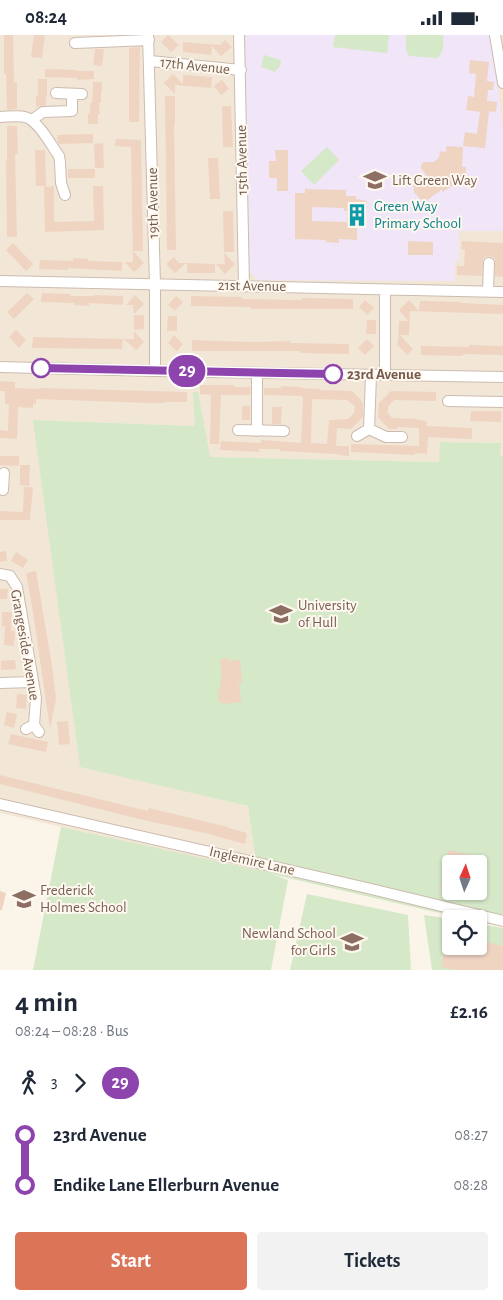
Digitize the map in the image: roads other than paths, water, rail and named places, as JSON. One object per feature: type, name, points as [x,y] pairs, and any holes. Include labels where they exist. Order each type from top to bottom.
[{"type":"street","name":"15th Avenue","points":[[239,35],[244,286]]},
{"type":"street","points":[[495,35],[503,83]]},
{"type":"street","points":[[75,43],[148,38]]},
{"type":"street","name":"19th Avenue","points":[[148,38],[155,284],[155,371]]},
{"type":"street","name":"17th Avenue","points":[[150,61],[241,70]]},
{"type":"street","points":[[32,120],[43,112],[72,111],[77,94],[56,93]]},
{"type":"street","points":[[0,117],[26,117],[37,125],[58,156],[61,183],[65,195]]},
{"type":"street","points":[[488,291],[489,263]]},
{"type":"street","name":"21st Avenue","points":[[0,281],[503,292]]},
{"type":"street","points":[[384,375],[385,290]]},
{"type":"street","points":[[0,367],[503,377]]},
{"type":"street","points":[[257,373],[257,431]]},
{"type":"street","points":[[370,375],[370,429]]},
{"type":"street","points":[[448,401],[503,402]]},
{"type":"street","points":[[357,436],[370,429]]},
{"type":"street","points":[[370,429],[386,437],[402,437]]},
{"type":"street","points":[[238,430],[284,431]]},
{"type":"street","name":"Grangeside Avenue","points":[[0,574],[10,576],[17,587],[36,698],[33,729]]},
{"type":"street","points":[[0,683],[34,682]]},
{"type":"street","name":"Inglemire Lane","points":[[0,804],[367,887],[503,921]]},
{"type":"place","name":"Lift Green Way","points":[[375,180]]},
{"type":"place","name":"Green Way Primary School","points":[[357,215]]},
{"type":"place","name":"23rd Avenue","points":[[333,374]]},
{"type":"place","name":"University of Hull","points":[[281,614]]},
{"type":"place","name":"Frederick Holmes School","points":[[24,899]]},
{"type":"place","name":"Newland School for Girls","points":[[352,942]]}]
